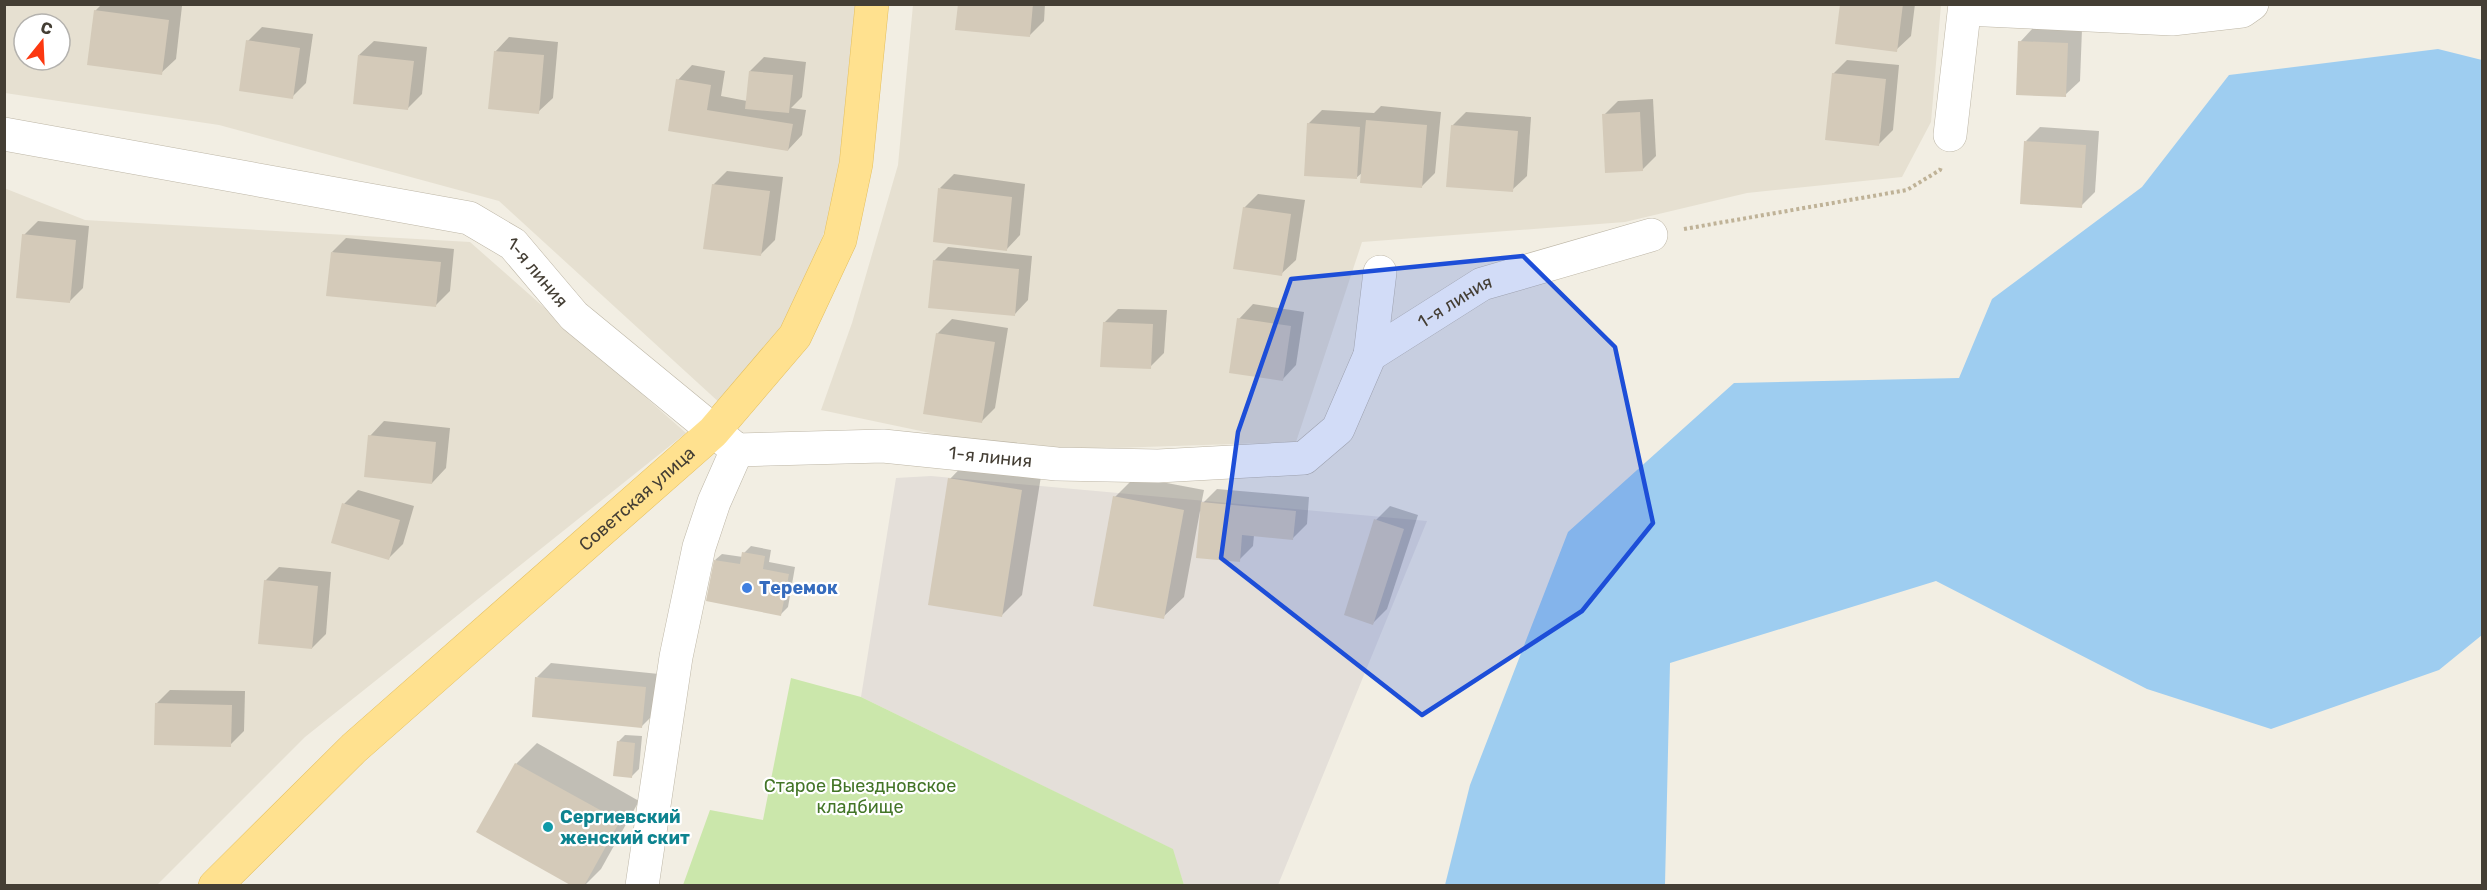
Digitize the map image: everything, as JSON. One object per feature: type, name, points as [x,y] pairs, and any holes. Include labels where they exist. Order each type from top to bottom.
[{"type":"main road","name":"Советская улица","points":[[215,885],[354,748],[725,441],[795,336],[840,240],[856,164],[872,4]]},
{"type":"street","points":[[1950,135],[1965,7],[2172,19],[2242,11],[2252,4]]},
{"type":"street","name":"1-я линия","points":[[4,134],[469,218],[513,244],[573,316],[725,441],[883,446],[1057,464],[1158,466],[1304,458],[1338,429],[1370,355],[1482,284],[1651,235]]},
{"type":"street","points":[[1370,355],[1380,272]]},
{"type":"street","points":[[642,885],[676,657],[699,547],[714,502],[725,441]]},
{"type":"path","points":[[1651,235],[1907,189],[1940,170],[1950,135]]},
{"type":"highlighted area","points":[[1523,256],[1615,347],[1653,523],[1582,611],[1422,715],[1221,558],[1238,432],[1291,279]]},
{"type":"shaded area","points":[[4,5],[860,5],[845,168],[798,312],[721,404],[499,201],[219,125],[5,93]]},
{"type":"shaded area","points":[[913,5],[1941,5],[1931,122],[1902,177],[1747,193],[1625,222],[1362,242],[1296,442],[1053,450],[992,446],[821,410],[852,323],[898,165]]},
{"type":"shaded area","points":[[4,188],[85,220],[470,242],[686,433],[305,737],[157,885],[5,885]]},
{"type":"shaded area","points":[[931,476],[1427,521],[1278,885],[1184,885],[1172,849],[861,697],[896,478]]},
{"type":"green space","name":"Старое Выездновское кладбище","points":[[791,678],[861,697],[1173,849],[1184,885],[683,885],[710,810],[763,820]]},
{"type":"water","points":[[2438,49],[2482,60],[2482,635],[2439,670],[2271,729],[2147,689],[1936,581],[1670,663],[1665,885],[1445,885],[1470,785],[1568,532],[1734,383],[1959,378],[1992,299],[2142,187],[2229,75]]},
{"type":"building","points":[[958,4],[1033,4],[1030,37],[955,30]]},
{"type":"building","points":[[1840,4],[1903,4],[1897,52],[1835,44]]},
{"type":"building","points":[[94,10],[169,20],[162,75],[87,65]]},
{"type":"building","points":[[246,40],[300,48],[293,99],[239,91]]},
{"type":"building","points":[[2018,41],[2068,43],[2066,97],[2016,95]]},
{"type":"building","points":[[494,51],[544,55],[539,114],[488,109]]},
{"type":"building","points":[[358,55],[414,61],[408,110],[353,104]]},
{"type":"building","points":[[749,71],[793,75],[789,113],[745,109]]},
{"type":"building","points":[[1832,73],[1886,79],[1879,146],[1825,140]]},
{"type":"building","points":[[676,79],[711,85],[707,110],[793,124],[788,151],[668,131]]},
{"type":"building","points":[[1640,112],[1643,171],[1605,173],[1602,114]]},
{"type":"building","points":[[1366,120],[1427,125],[1422,188],[1360,183]]},
{"type":"building","points":[[1307,123],[1360,127],[1357,179],[1304,176]]},
{"type":"building","points":[[1451,125],[1518,131],[1513,192],[1446,187]]},
{"type":"building","points":[[2024,141],[2086,145],[2082,208],[2020,204]]},
{"type":"building","points":[[712,184],[770,191],[761,256],[703,249]]},
{"type":"building","points":[[938,188],[1012,197],[1007,251],[933,242]]},
{"type":"building","points":[[1243,207],[1291,214],[1282,276],[1233,269]]},
{"type":"building","points":[[22,234],[76,240],[70,303],[16,298]]},
{"type":"building","points":[[331,252],[441,262],[436,307],[326,296]]},
{"type":"building","points":[[933,260],[1019,269],[1015,316],[928,308]]},
{"type":"building","points":[[1237,318],[1291,326],[1283,381],[1229,373]]},
{"type":"building","points":[[1103,322],[1153,324],[1151,369],[1100,367]]},
{"type":"building","points":[[936,333],[995,342],[982,423],[923,414]]},
{"type":"building","points":[[368,435],[436,442],[432,484],[364,477]]},
{"type":"building","points":[[948,478],[1022,490],[1002,617],[928,605]]},
{"type":"building","points":[[1113,496],[1184,510],[1164,619],[1093,606]]},
{"type":"building","points":[[1201,502],[1296,511],[1293,540],[1242,535],[1240,562],[1196,558]]},
{"type":"building","points":[[342,503],[400,520],[389,560],[331,543]]},
{"type":"building","points":[[1374,519],[1404,529],[1373,625],[1344,615]]},
{"type":"building","name":"Теремок","points":[[742,552],[765,556],[763,569],[789,574],[781,616],[706,601],[714,560],[740,564]]},
{"type":"building","points":[[264,580],[318,586],[312,649],[258,644]]},
{"type":"building","points":[[535,677],[646,687],[642,728],[532,717]]},
{"type":"building","points":[[155,703],[232,705],[231,747],[154,745]]},
{"type":"building","points":[[617,741],[635,743],[632,778],[613,776]]},
{"type":"building","name":"Сергиевский женский скит","points":[[515,763],[620,821],[584,886],[572,886],[476,832]]},
{"type":"place","name":"Теремок","points":[[747,588]]},
{"type":"place","name":"Сергиевский женский скит","points":[[548,827]]}]
